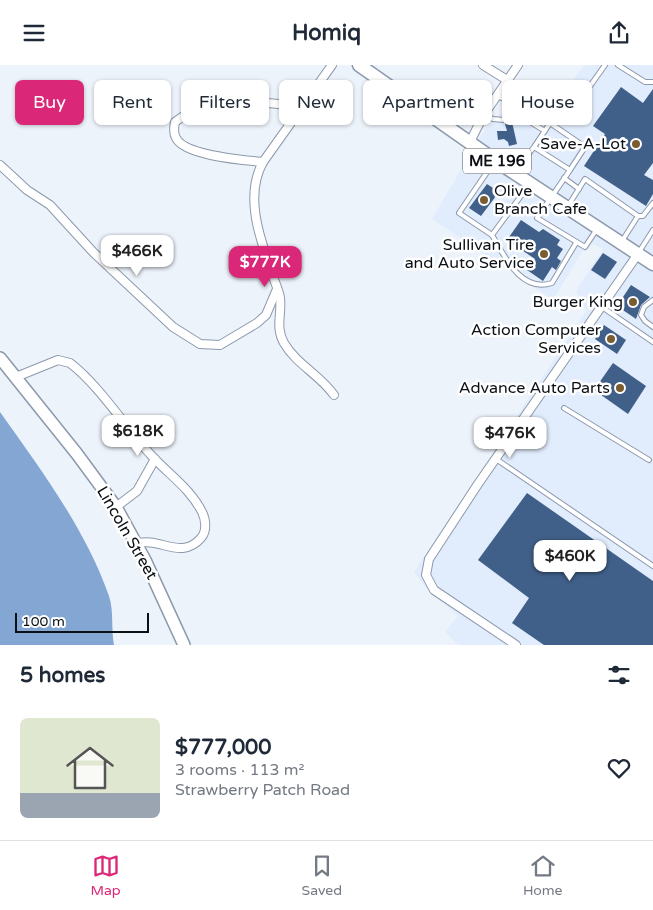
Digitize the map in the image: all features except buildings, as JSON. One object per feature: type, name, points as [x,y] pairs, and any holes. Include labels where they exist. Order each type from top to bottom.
[{"type":"highway","name":"ME 196","points":[[359,65],[496,161],[653,264]]},
{"type":"main road","name":"Lincoln Street","points":[[0,358],[116,507],[136,544],[184,645]]},
{"type":"street","points":[[321,80],[332,65]]},
{"type":"street","points":[[483,65],[508,80],[518,65]]},
{"type":"street","points":[[492,103],[502,89]]},
{"type":"street","points":[[263,162],[224,159],[202,153],[176,139],[175,122],[193,110],[222,104],[259,101],[279,104]]},
{"type":"street","points":[[289,125],[263,162],[254,189],[256,215],[280,301],[278,329],[283,341],[297,359],[321,378],[334,395]]},
{"type":"street","points":[[470,142],[478,125]]},
{"type":"street","points":[[0,165],[26,189],[50,205],[93,252],[173,327],[200,344],[216,347],[233,339],[257,323],[266,315],[277,289]]},
{"type":"street","points":[[516,645],[434,590],[426,575],[429,559],[638,254]]},
{"type":"street","points":[[16,377],[58,361],[70,363],[155,459],[191,495],[203,515],[204,533],[195,543],[182,549],[147,543],[136,544]]},
{"type":"street","points":[[116,507],[137,491],[155,459]]},
{"type":"lane","points":[[592,83],[605,65]]},
{"type":"lane","points":[[618,65],[645,82],[653,83]]},
{"type":"lane","points":[[497,96],[502,98]]},
{"type":"lane","points":[[514,172],[550,123],[585,147],[550,196],[537,218],[585,247],[598,228]]},
{"type":"lane","points":[[535,125],[545,131]]},
{"type":"lane","points":[[534,147],[570,170]]},
{"type":"lane","points":[[496,161],[459,213],[492,235],[515,272],[529,282],[542,286],[552,283],[576,243]]},
{"type":"lane","points":[[564,178],[579,189]]},
{"type":"lane","points":[[567,208],[585,179],[638,216],[643,216],[653,203]]},
{"type":"lane","points":[[492,235],[530,184]]},
{"type":"lane","points":[[621,243],[638,216]]},
{"type":"lane","points":[[638,254],[653,230]]},
{"type":"lane","points":[[653,300],[644,307],[642,315],[645,321],[653,327]]},
{"type":"lane","points":[[602,307],[653,342]]},
{"type":"lane","points":[[564,408],[649,461]]},
{"type":"lane","points":[[496,459],[653,566]]},
{"type":"shaded area","points":[[584,65],[653,65],[653,645],[458,645],[445,632],[458,616],[426,588],[414,572],[586,311],[576,291],[603,249],[588,242],[553,300],[432,219],[481,135],[502,113],[502,125],[592,125],[592,80],[573,80]]},
{"type":"water","points":[[0,412],[61,500],[88,547],[109,596],[114,645],[0,645]]},
{"type":"place","name":"Save-A-Lot","points":[[636,144]]},
{"type":"place","name":"Olive Branch Cafe","points":[[484,200]]},
{"type":"place","name":"Sullivan Tire and Auto Service","points":[[544,254]]},
{"type":"place","name":"Burger King","points":[[633,302]]},
{"type":"place","name":"Action Computer Services","points":[[611,339]]},
{"type":"place","name":"Advance Auto Parts","points":[[620,388]]}]
